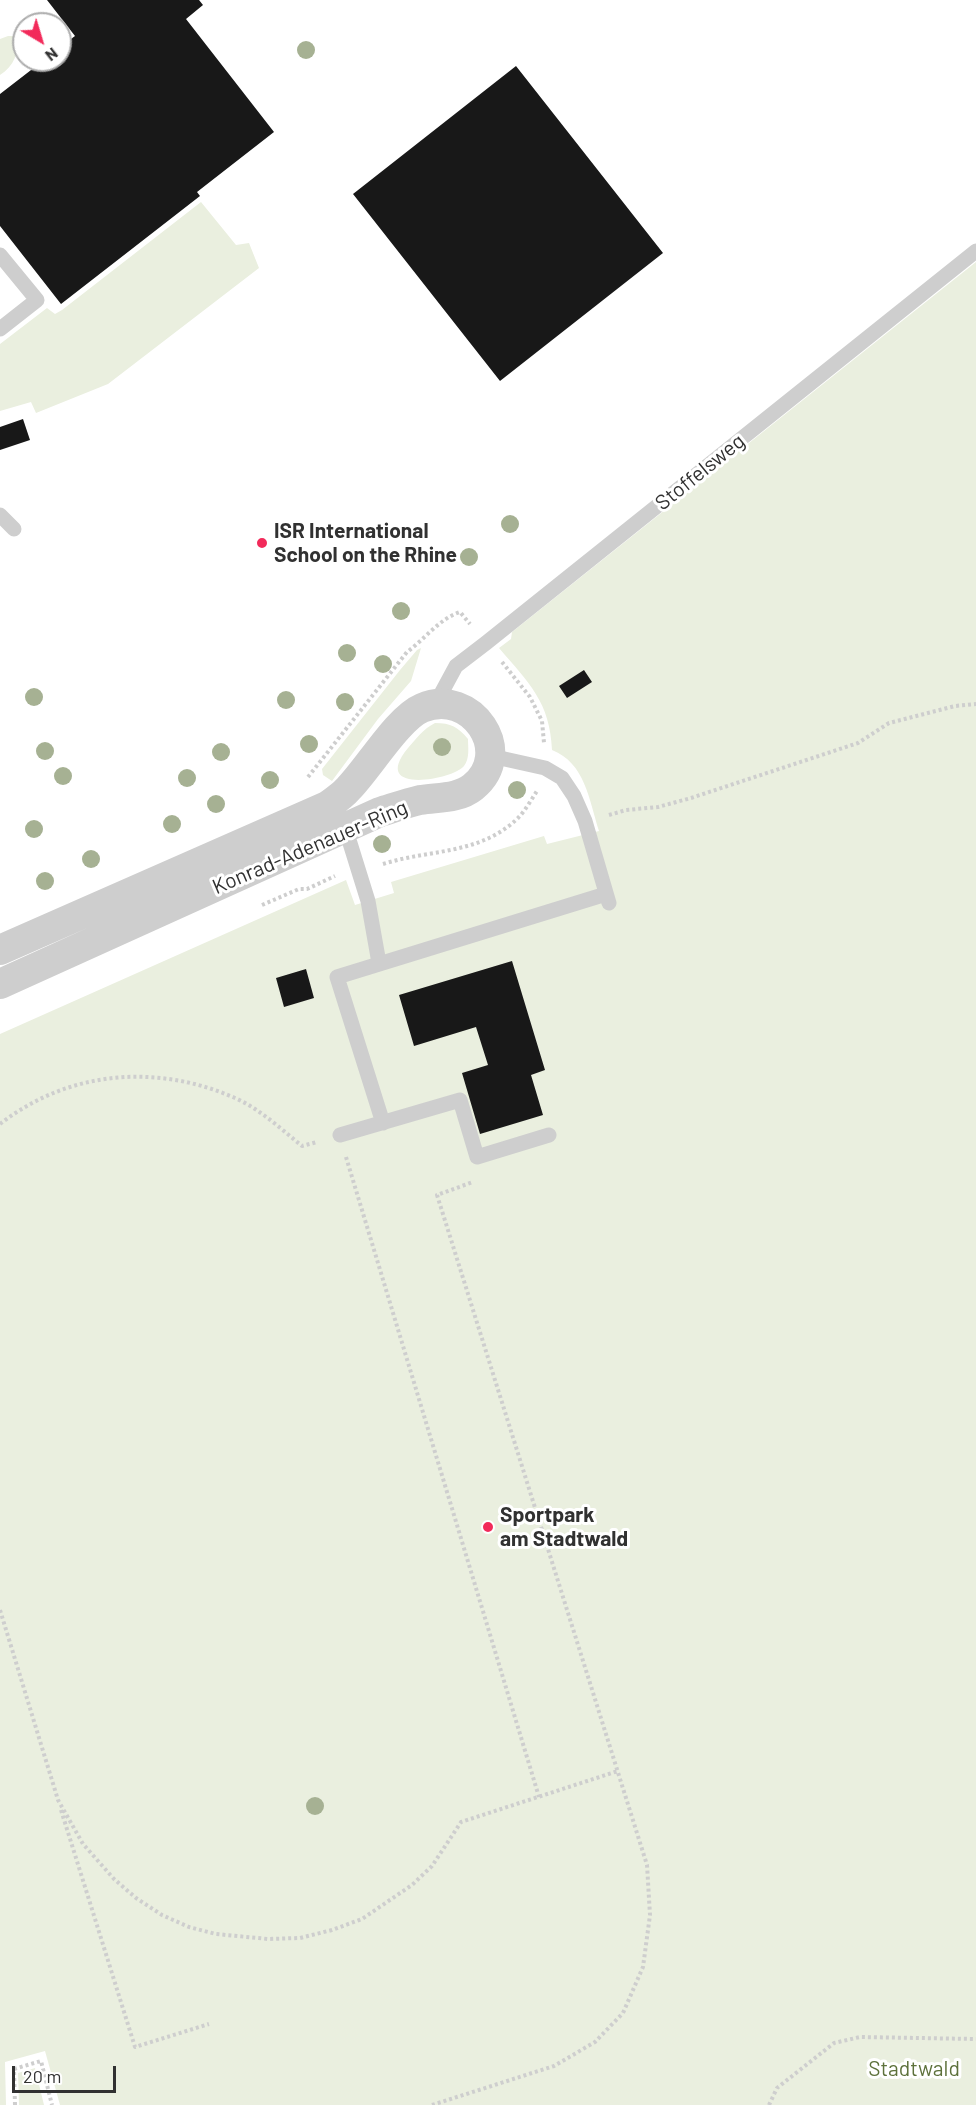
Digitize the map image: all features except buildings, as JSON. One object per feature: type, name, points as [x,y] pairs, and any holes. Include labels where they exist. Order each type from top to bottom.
[{"type":"street","points":[[436,703],[460,707],[478,720],[488,737],[491,756]]},
{"type":"street","name":"Konrad-Adenauer-Ring","points":[[0,984],[336,817],[347,790],[405,720],[419,709],[436,703]]},
{"type":"street","name":"Konrad-Adenauer-Ring","points":[[0,950],[336,817],[380,812],[418,801],[452,797],[472,788],[484,774],[491,756]]},
{"type":"lane","name":"Stoffelsweg","points":[[436,703],[456,666],[976,251]]},
{"type":"lane","points":[[0,255],[37,300],[0,329]]},
{"type":"lane","points":[[0,515],[14,529]]},
{"type":"lane","points":[[383,1123],[337,977],[379,963],[608,899],[585,821],[574,796],[561,778],[544,768],[491,756]]},
{"type":"lane","points":[[336,817],[368,901],[379,963]]},
{"type":"lane","points":[[340,1135],[460,1100],[477,1157],[549,1136]]},
{"type":"path","points":[[303,782],[407,652],[448,616],[460,612],[486,643]]},
{"type":"path","points":[[585,821],[626,810],[658,807],[691,798],[858,743],[889,723],[955,706],[976,704]]},
{"type":"path","points":[[0,1124],[41,1097],[68,1086],[99,1079],[135,1077],[169,1079],[236,1098],[263,1114],[302,1146],[340,1135],[539,1797]]},
{"type":"path","points":[[432,2105],[554,2066],[595,2042],[623,2013],[643,1967],[650,1915],[647,1865],[437,1195],[484,1179],[477,1157]]},
{"type":"path","points":[[0,1610],[135,2047],[209,2024]]},
{"type":"path","points":[[58,1800],[83,1844],[97,1861],[136,1898],[162,1915],[189,1927],[216,1934],[268,1939],[300,1938],[362,1919],[412,1885],[432,1866],[462,1822],[618,1771]]},
{"type":"path","points":[[769,2105],[777,2088],[834,2043],[860,2037],[976,2038]]},
{"type":"path","points":[[15,2105],[14,2068],[41,2061],[52,2105]]},
{"type":"green space","points":[[12,36],[12,63],[0,75],[0,39]]},
{"type":"green space","points":[[201,202],[236,245],[249,243],[259,268],[108,384],[36,413],[31,402],[0,411],[0,344],[47,308],[55,314],[62,310]]},
{"type":"green space","name":"Sportpark am Stadtwald","points":[[976,262],[976,2105],[60,2105],[45,2051],[5,2062],[6,2105],[0,2105],[0,1034],[346,880],[355,905],[394,893],[391,882],[544,836],[547,844],[599,831],[579,773],[563,756],[552,750],[547,719],[536,694],[499,648],[511,639],[512,632]]},
{"type":"green space","points":[[421,648],[411,681],[378,719],[332,781],[323,775],[322,769],[400,670]]},
{"type":"green space","points":[[435,723],[454,726],[468,739],[466,763],[457,771],[445,776],[417,780],[406,778],[399,773],[399,763],[417,737]]},
{"type":"green space","points":[[35,2068],[44,2105],[19,2105],[18,2073]]},
{"type":"place","name":"ISR International School on the Rhine","points":[[262,543]]},
{"type":"place","name":"Sportpark am Stadtwald","points":[[488,1527]]},
{"type":"park label","name":"Stadtwald","points":[[914,2069]]}]
